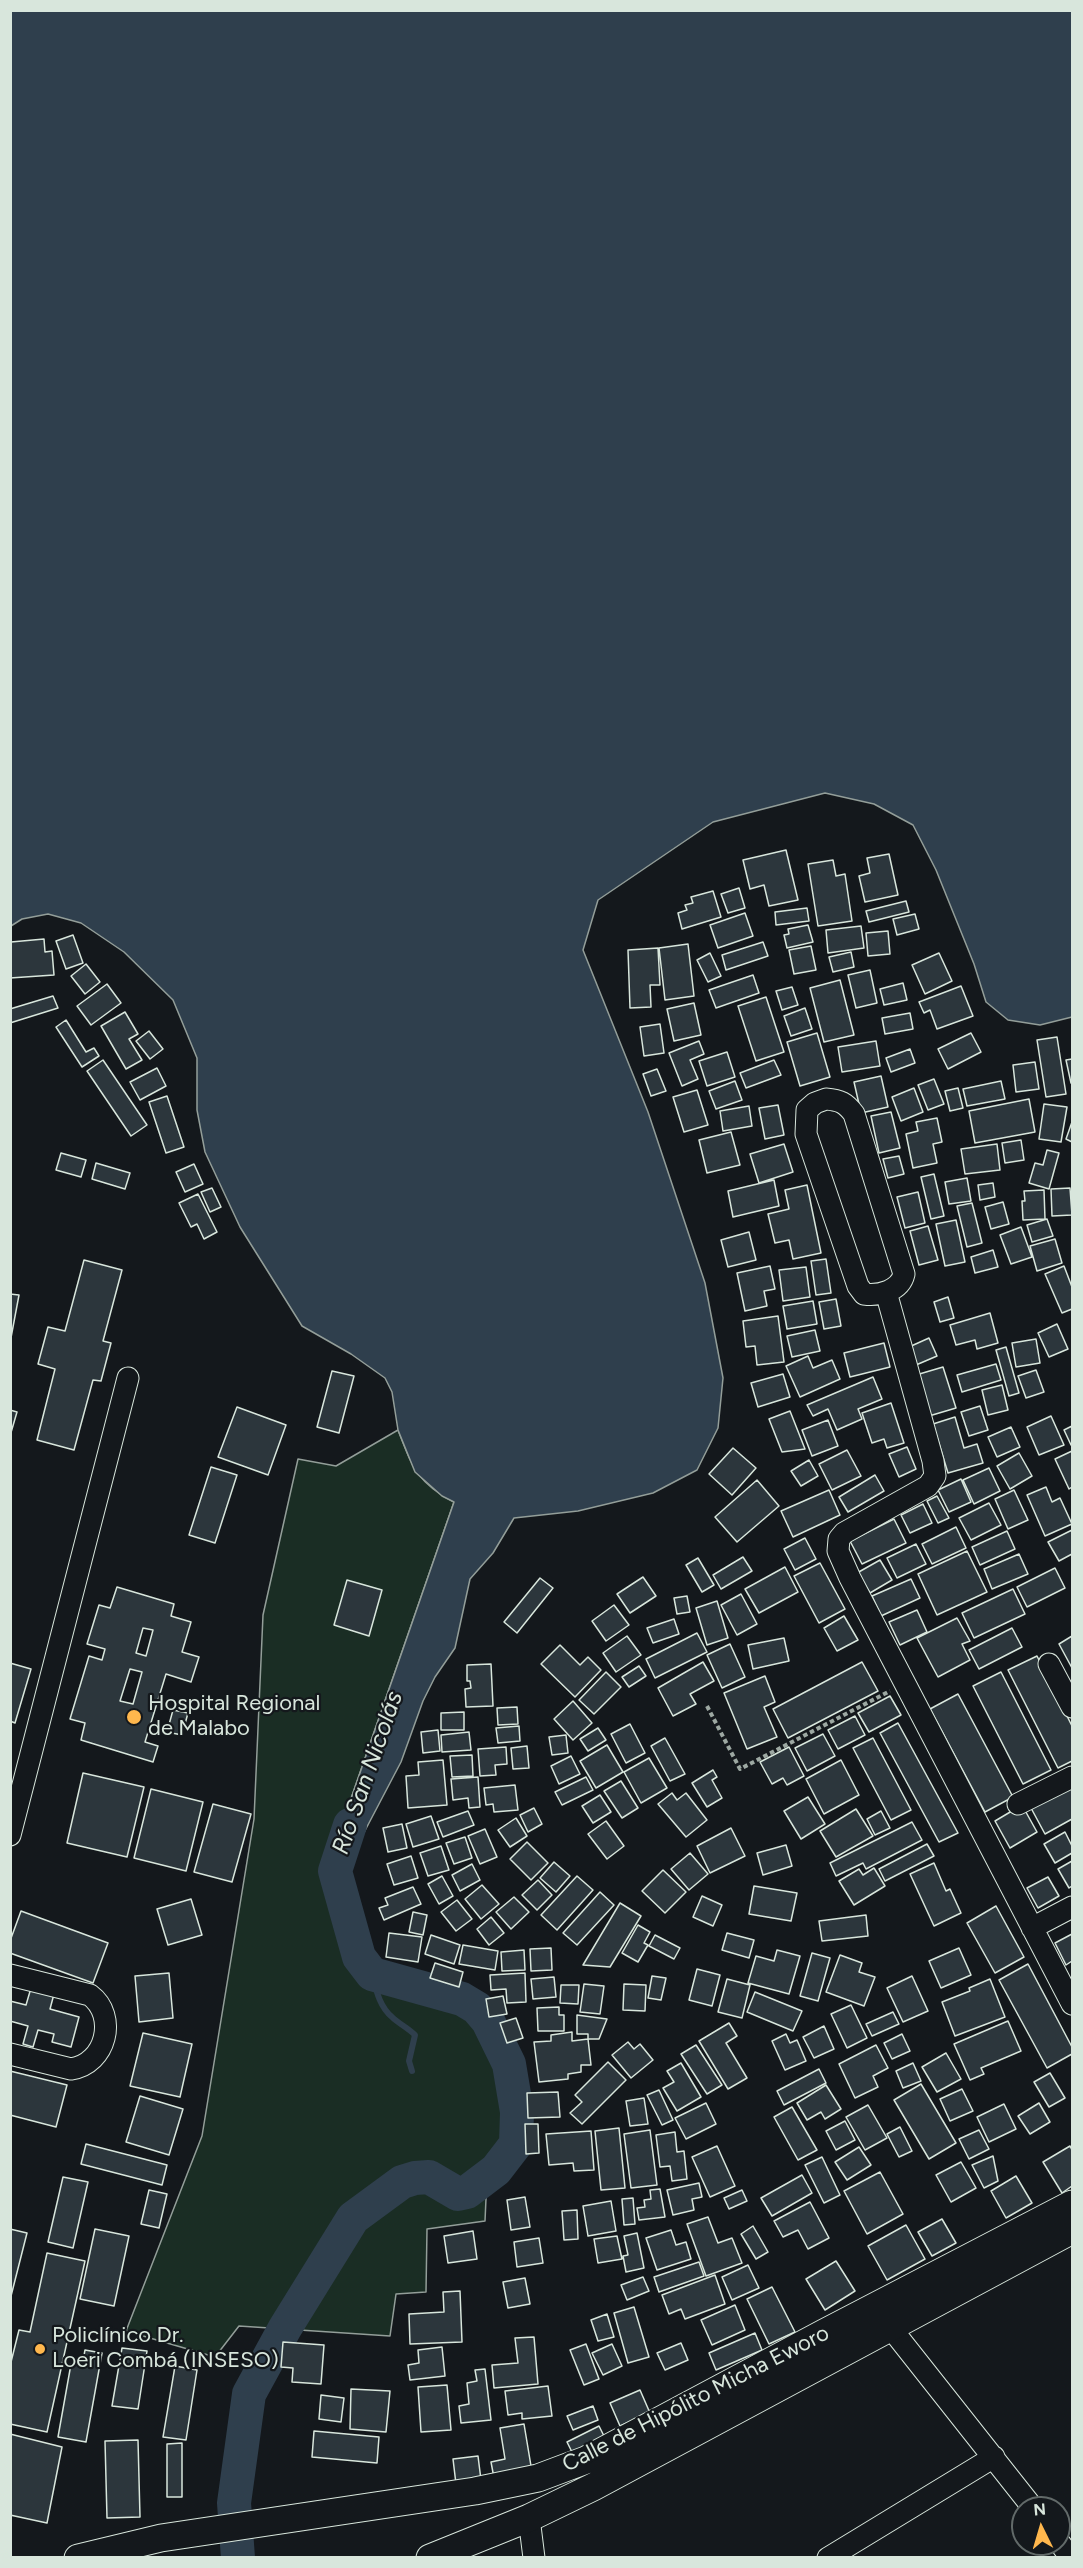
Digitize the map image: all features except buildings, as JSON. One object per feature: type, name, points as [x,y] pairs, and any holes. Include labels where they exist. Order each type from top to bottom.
[{"type":"main road","name":"Calle de Hipólito Micha Eworo","points":[[78,2558],[161,2538],[475,2491],[538,2478],[586,2460],[1072,2204]]},
{"type":"main road","name":"Calle de Hipólito Micha Eworo","points":[[430,2558],[529,2518],[593,2487],[1072,2230]]},
{"type":"street","points":[[826,1099],[846,1104],[854,1114],[904,1275],[903,1281],[886,1292],[877,1296],[864,1294],[858,1286],[806,1134],[807,1110],[815,1103],[826,1099]]},
{"type":"street","points":[[886,1292],[933,1461],[934,1476],[928,1486],[844,1533],[838,1539],[837,1545],[850,1578],[904,1684],[1072,2004]]},
{"type":"street","points":[[10,1835],[128,1378]]},
{"type":"street","points":[[1049,1664],[1072,1707]]},
{"type":"street","points":[[1018,1804],[1072,1777]]},
{"type":"street","points":[[1032,1928],[1072,1907]]},
{"type":"street","points":[[10,1975],[90,1995],[104,2012],[106,2022],[96,2057],[79,2068],[71,2069],[10,2054]]},
{"type":"street","points":[[890,2327],[1024,2496]]},
{"type":"street","points":[[828,2558],[994,2457]]},
{"type":"street","points":[[529,2518],[534,2558]]},
{"type":"path","points":[[707,1706],[740,1769],[904,1684]]},
{"type":"green space","points":[[398,1430],[417,1472],[432,1488],[454,1502],[329,1862],[344,1877],[341,1881],[353,1922],[361,1964],[443,1989],[490,2007],[512,2059],[518,2112],[512,2151],[487,2176],[485,2221],[427,2229],[426,2292],[396,2294],[390,2336],[239,2326],[215,2357],[126,2331],[202,2136],[254,1819],[263,1615],[298,1459],[336,1466]]},
{"type":"water","points":[[11,10],[1072,11],[1072,1017],[1040,1025],[1008,1020],[986,1002],[974,964],[936,870],[913,825],[874,804],[825,793],[713,822],[598,900],[583,950],[648,1112],[705,1283],[723,1378],[718,1428],[697,1470],[653,1493],[578,1511],[514,1518],[493,1553],[470,1579],[455,1648],[435,1677],[423,1701],[401,1762],[348,1863],[344,1877],[329,1862],[454,1502],[442,1496],[415,1472],[398,1430],[392,1392],[385,1378],[351,1354],[302,1326],[240,1227],[205,1152],[197,1110],[197,1058],[173,1000],[124,952],[81,923],[48,914],[22,919],[11,926]]},
{"type":"waterway","name":"Río San Nicolás","points":[[238,2558],[234,2503],[249,2394],[285,2328],[353,2218],[402,2182],[415,2178],[429,2177],[458,2194],[467,2192],[496,2170],[516,2144],[517,2112],[509,2064],[488,2021],[477,2008],[462,1999],[372,1974],[359,1957],[335,1871],[350,1825]]},
{"type":"waterway","points":[[372,1974],[384,2008],[415,2035],[409,2061],[412,2071]]},
{"type":"place","name":"Hospital Regional de Malabo","points":[[134,1717]]},
{"type":"place","name":"Policlínico Dr. Loeri Combá (INSESO)","points":[[40,2349]]}]
